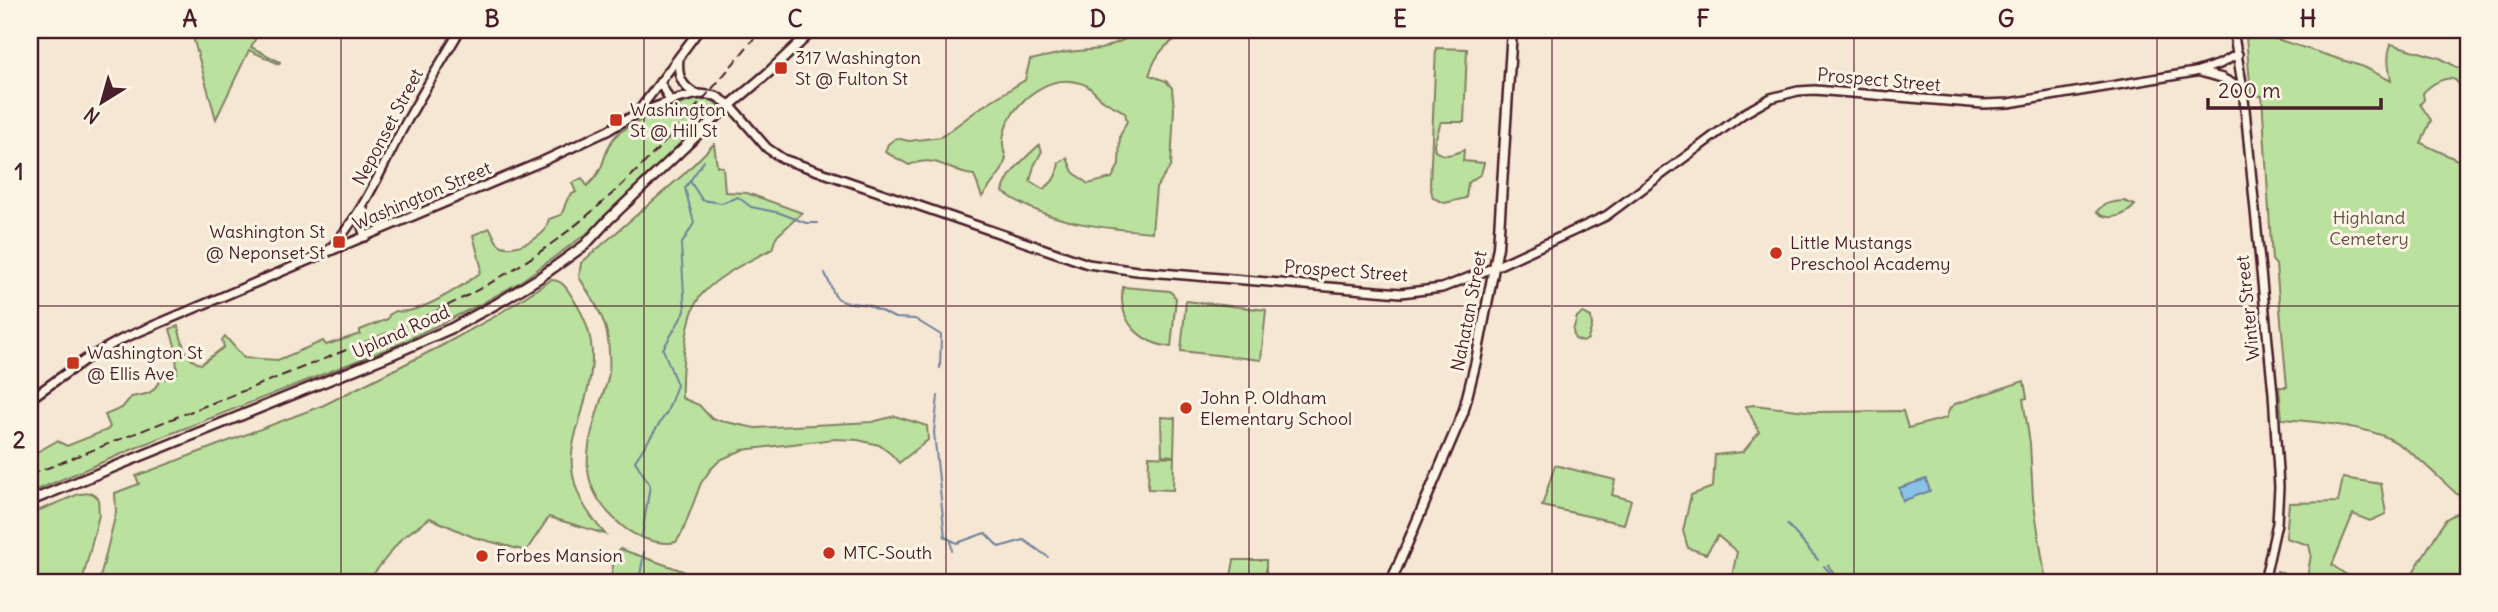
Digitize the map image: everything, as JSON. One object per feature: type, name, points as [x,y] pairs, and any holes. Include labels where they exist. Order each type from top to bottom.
[{"type":"main road","points":[[730,105],[813,30]]},
{"type":"main road","name":"Nahatan Street","points":[[1391,582],[1463,413],[1495,267],[1504,174],[1512,30]]},
{"type":"main road","name":"Upland Road","points":[[30,501],[385,357],[498,303],[585,245],[730,105]]},
{"type":"street","name":"Neponset Street","points":[[326,253],[351,226],[366,202],[403,129],[460,30]]},
{"type":"street","points":[[636,114],[699,30]]},
{"type":"street","name":"Winter Street","points":[[2235,31],[2273,393],[2279,487],[2277,523],[2264,582]]},
{"type":"street","name":"Prospect Street","points":[[730,105],[758,139],[783,159],[1045,250],[1100,266],[1401,293],[1442,288],[1606,216],[1743,114],[1787,92],[1815,90],[1983,104],[2009,103],[2195,72],[2220,64],[2238,54]]},
{"type":"street","points":[[679,57],[681,81],[696,94],[712,94],[730,105]]},
{"type":"street","name":"Prospect Street","points":[[2195,72],[2222,78],[2243,89]]},
{"type":"street","points":[[660,82],[670,101]]},
{"type":"street","name":"Washington Street","points":[[30,399],[86,359],[122,339],[541,162],[636,114],[696,94]]},
{"type":"street","name":"Neponset Street","points":[[362,238],[366,202]]},
{"type":"street","points":[[351,226],[362,238]]},
{"type":"green space","points":[[191,30],[260,30],[251,47],[280,62],[279,64],[249,50],[216,119]]},
{"type":"green space","points":[[1136,30],[1181,30],[1159,54],[1149,75],[1166,81],[1172,88],[1174,109],[1171,166],[1156,188],[1152,232],[1074,222],[1037,211],[1003,192],[1012,172],[1039,145],[1042,151],[1030,181],[1043,189],[1054,179],[1059,163],[1067,158],[1073,172],[1088,184],[1112,178],[1119,165],[1120,136],[1127,121],[1125,113],[1083,84],[1056,82],[1030,95],[1019,105],[1010,117],[1005,131],[1003,145],[1006,158],[1002,170],[982,197],[974,175],[936,162],[909,165],[885,152],[888,144],[896,138],[909,141],[941,137],[1025,80],[1030,60],[1067,52],[1101,49],[1126,39]]},
{"type":"green space","name":"Highland Cemetery","points":[[2248,30],[2364,67],[2391,81],[2388,58],[2391,44],[2440,58],[2468,73],[2467,104],[2464,104],[2456,81],[2446,79],[2423,93],[2424,100],[2420,104],[2431,120],[2421,143],[2468,165],[2468,582],[2407,582],[2446,519],[2467,503],[2419,459],[2388,438],[2365,430],[2282,419],[2279,387],[2287,387],[2276,265],[2272,260],[2262,96],[2251,95],[2246,36]]},
{"type":"green space","points":[[1436,48],[1467,49],[1464,122],[1441,122],[1434,144],[1435,151],[1446,155],[1464,150],[1463,161],[1484,163],[1481,174],[1468,183],[1466,198],[1445,203],[1433,198],[1430,185]]},
{"type":"green space","points":[[694,100],[713,101],[720,110],[628,199],[586,234],[520,282],[395,346],[152,441],[30,493],[30,456],[57,441],[67,446],[107,430],[110,427],[105,415],[122,408],[131,397],[149,393],[161,378],[171,379],[177,373],[176,349],[170,329],[178,326],[187,354],[201,364],[224,347],[222,340],[225,336],[244,358],[278,360],[323,341],[326,345],[360,334],[360,330],[388,319],[389,315],[396,311],[428,305],[480,273],[481,266],[473,235],[490,228],[498,243],[509,247],[536,238],[545,230],[549,219],[561,215],[568,199],[576,192],[572,183],[582,178],[587,186],[593,180],[601,168],[609,145],[619,133],[650,116]]},
{"type":"green space","points":[[714,144],[717,166],[723,167],[725,192],[747,193],[802,213],[776,237],[772,249],[718,280],[697,301],[685,343],[682,398],[699,405],[712,419],[755,428],[872,422],[895,416],[927,426],[928,440],[899,463],[879,445],[858,440],[835,439],[742,450],[720,460],[711,469],[701,483],[682,533],[676,542],[662,543],[640,537],[621,525],[597,497],[591,483],[588,469],[590,439],[608,376],[609,352],[604,323],[579,277],[581,263],[684,174]]},
{"type":"green space","points":[[2124,201],[2135,205],[2122,215],[2106,217],[2097,212],[2105,205]]},
{"type":"green space","points":[[551,280],[559,282],[568,290],[583,315],[591,344],[591,373],[573,443],[572,467],[583,503],[605,534],[549,517],[526,551],[473,537],[430,518],[402,538],[367,582],[99,582],[116,513],[115,493],[139,484],[136,476],[324,405],[494,317]]},
{"type":"green space","points":[[1123,287],[1170,291],[1176,298],[1171,347],[1150,341],[1133,328],[1124,310]]},
{"type":"green space","points":[[1186,301],[1266,310],[1261,360],[1181,351]]},
{"type":"green space","points":[[1583,313],[1591,317],[1592,325],[1588,339],[1583,342],[1575,339],[1573,331],[1577,317]]},
{"type":"green space","points":[[2024,381],[2027,398],[2023,399],[2030,443],[2033,499],[2046,582],[1734,582],[1732,576],[1737,552],[1718,536],[1706,554],[1688,548],[1683,531],[1691,495],[1713,487],[1715,455],[1743,452],[1759,432],[1746,406],[1815,412],[1903,411],[1908,428],[1946,418],[1955,404]]},
{"type":"green space","points":[[1161,417],[1175,418],[1174,456],[1162,455]]},
{"type":"green space","points":[[1149,456],[1174,457],[1173,490],[1148,489]]},
{"type":"green space","points":[[1555,465],[1615,480],[1612,495],[1631,500],[1624,524],[1542,506]]},
{"type":"green space","points":[[2343,478],[2381,484],[2386,514],[2370,521],[2353,514],[2332,565],[2357,582],[2274,582],[2277,571],[2307,579],[2311,554],[2309,545],[2286,538],[2289,503],[2338,502]]},
{"type":"green space","points":[[92,493],[98,498],[99,515],[82,582],[30,582],[30,514],[79,494]]},
{"type":"green space","points":[[620,549],[683,571],[688,575],[689,582],[610,582],[615,555]]},
{"type":"green space","points":[[1234,560],[1266,560],[1266,582],[1230,582]]},
{"type":"water","points":[[1926,479],[1930,491],[1903,501],[1899,488]]},
{"type":"waterway","points":[[642,536],[650,485],[635,461],[667,412],[677,385],[663,349],[685,311],[681,245],[694,223],[685,188],[704,161]]},
{"type":"waterway","points":[[690,181],[702,200],[722,203],[738,197],[751,207],[780,213],[806,223],[818,223]]},
{"type":"waterway","points":[[825,273],[835,296],[843,302],[868,305],[895,318],[915,319],[941,335],[940,368]]},
{"type":"waterway","points":[[938,396],[934,432],[945,537],[957,543],[985,533],[999,547],[1024,540],[1048,557]]},
{"type":"waterway","points":[[1787,524],[1818,560]]},
{"type":"waterway","points":[[951,542],[952,551]]},
{"type":"waterway","points":[[639,582],[644,552]]},
{"type":"waterway","points":[[1828,565],[1837,579]]},
{"type":"waterway","points":[[1824,566],[1838,582]]},
{"type":"railway","points":[[30,475],[425,317],[524,263],[585,217],[640,168],[761,30]]},
{"type":"place","name":"317 Washington St @ Fulton St","points":[[781,68]]},
{"type":"place","name":"Washington St @ Hill St","points":[[616,120]]},
{"type":"place","name":"Washington St @ Neponset St","points":[[339,242]]},
{"type":"place","name":"Little Mustangs Preschool Academy","points":[[1776,253]]},
{"type":"place","name":"Washington St @ Ellis Ave","points":[[73,363]]},
{"type":"place","name":"John P. Oldham Elementary School","points":[[1186,408]]},
{"type":"place","name":"MTC-South","points":[[829,553]]},
{"type":"place","name":"Forbes Mansion","points":[[482,556]]}]
